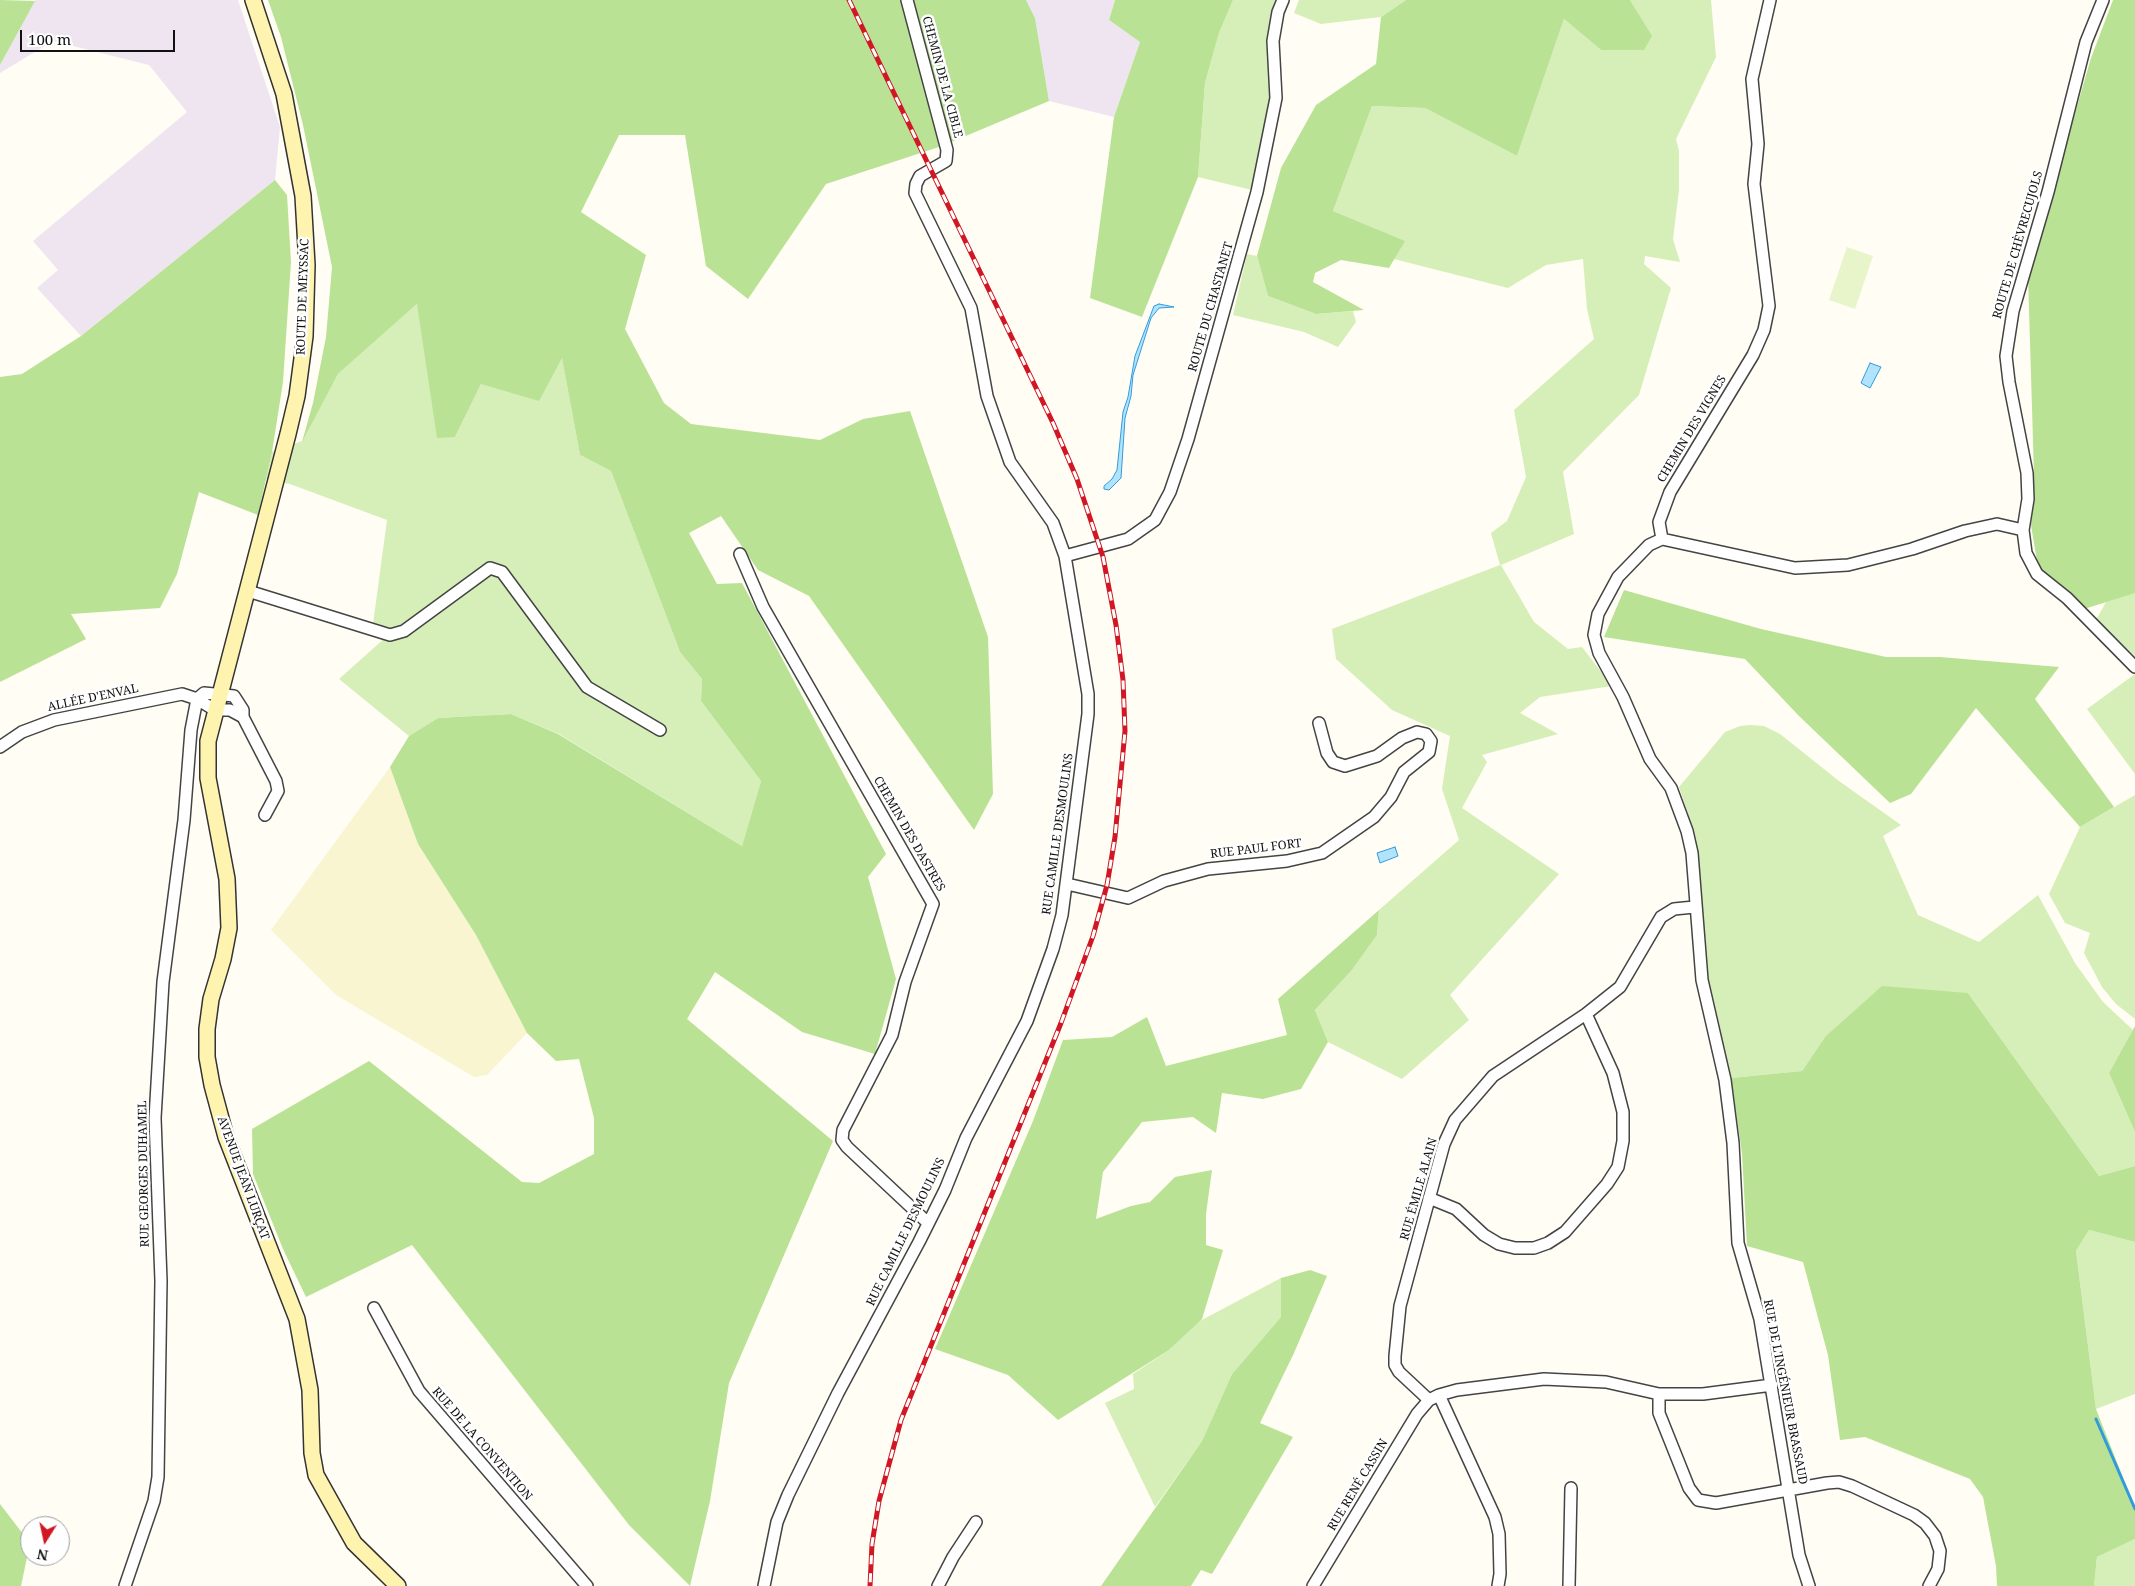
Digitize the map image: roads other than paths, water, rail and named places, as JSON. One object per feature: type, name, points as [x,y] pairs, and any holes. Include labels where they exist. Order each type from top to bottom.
[{"type":"main road","name":"ROUTE DE MEYSSAC","points":[[215,710],[248,591],[297,396],[305,336],[307,265],[303,196],[284,94],[253,0]]},
{"type":"main road","name":"AVENUE JEAN LURÇAT","points":[[215,710],[208,741],[208,778],[227,879],[229,928],[223,959],[211,999],[207,1029],[207,1057],[212,1085],[235,1160],[297,1319],[310,1390],[312,1453],[316,1475],[354,1543],[398,1586]]},
{"type":"street","name":"CHEMIN DE LA CIBLE","points":[[907,0],[947,150],[946,162]]},
{"type":"street","name":"ROUTE DU CHASTANET","points":[[1065,556],[1128,538],[1155,520],[1170,492],[1188,439],[1257,192],[1276,98],[1273,41],[1282,0]]},
{"type":"street","name":"CHEMIN DES VIGNES","points":[[1662,538],[1659,522],[1670,492],[1752,355],[1764,330],[1769,306],[1754,184],[1758,144],[1752,79],[1770,0]]},
{"type":"street","name":"ROUTE DE CHÈVRECUJOLS","points":[[2103,0],[2086,42],[2048,192],[2008,330],[2006,356],[2009,382],[2027,473],[2028,500],[2023,530],[2026,553],[2037,574],[2067,598],[2135,667]]},
{"type":"street","name":"RUE CAMILLE DESMOULINS","points":[[764,1586],[776,1522],[788,1495],[838,1393],[928,1223],[966,1138],[1027,1021],[1053,950],[1067,884],[1088,714],[1088,694],[1065,556],[1053,523],[1010,462],[987,396],[971,308],[915,193],[916,184],[920,176],[946,162]]},
{"type":"street","points":[[1662,538],[1795,568],[1848,565],[1912,549],[1965,531],[1997,524],[2023,530]]},
{"type":"street","name":"RUE DE L'INGÉNIEUR BRASSAUD","points":[[1662,538],[1649,545],[1618,578],[1598,614],[1594,634],[1599,653],[1623,697],[1650,759],[1671,788],[1692,852],[1694,907],[1702,980],[1725,1080],[1733,1143],[1738,1243],[1760,1319],[1799,1555],[1809,1586]]},
{"type":"street","name":"CHEMIN DES DASTRES","points":[[740,554],[763,607],[933,904],[905,982],[892,1036],[843,1130],[842,1140],[847,1147],[928,1223]]},
{"type":"street","points":[[248,591],[390,635],[404,630],[490,568],[502,572],[587,687],[660,730]]},
{"type":"street","points":[[243,717],[230,710],[215,710],[197,699],[204,693],[220,693],[234,696],[243,710],[243,717],[276,781],[278,791],[265,815]]},
{"type":"street","name":"ALLÉE D'ENVAL","points":[[0,747],[22,732],[54,720],[182,694],[197,699]]},
{"type":"street","name":"RUE GEORGES DUHAMEL","points":[[125,1586],[154,1501],[158,1477],[161,1281],[155,1118],[163,982],[184,820],[191,730],[197,699]]},
{"type":"street","name":"RUE PAUL FORT","points":[[1067,884],[1128,898],[1164,880],[1208,869],[1287,860],[1322,853],[1374,817],[1391,797],[1404,772],[1429,752],[1431,741],[1426,734],[1417,732],[1402,738],[1377,756],[1345,766],[1333,762],[1327,754],[1319,722]]},
{"type":"street","name":"RUE ÉMILE ALAIN","points":[[1434,1397],[1399,1372],[1395,1364],[1395,1356],[1400,1306],[1444,1144],[1455,1120],[1493,1076],[1586,1014],[1620,987],[1661,917],[1674,909],[1694,907]]},
{"type":"street","points":[[1429,1198],[1456,1209],[1484,1235],[1498,1244],[1515,1248],[1534,1248],[1548,1243],[1565,1232],[1607,1184],[1618,1167],[1620,1158],[1623,1140],[1623,1112],[1613,1073],[1586,1014]]},
{"type":"street","name":"RUE DE LA CONVENTION","points":[[374,1308],[419,1391],[587,1586]]},
{"type":"street","points":[[1498,1586],[1500,1574],[1499,1534],[1495,1517],[1434,1397],[1456,1390],[1544,1379],[1606,1382],[1659,1394],[1703,1394],[1772,1385]]},
{"type":"street","points":[[1659,1394],[1658,1413],[1688,1488],[1698,1500],[1706,1503],[1716,1503],[1789,1488],[1839,1482],[1852,1486],[1914,1515],[1925,1523],[1935,1536],[1940,1551],[1938,1569],[1929,1586]]},
{"type":"street","name":"RUE RENÉ CASSIN","points":[[1313,1586],[1417,1414],[1434,1397]]},
{"type":"street","points":[[1569,1586],[1571,1488]]},
{"type":"street","points":[[938,1586],[953,1557],[976,1522]]},
{"type":"water","points":[[1159,304],[1174,307],[1159,308],[1151,318],[1133,375],[1131,396],[1125,418],[1121,478],[1109,490],[1104,489],[1104,486],[1112,479],[1117,470],[1123,412],[1128,397],[1135,356],[1154,306]]},
{"type":"water","points":[[1870,363],[1881,367],[1870,388],[1861,383]]},
{"type":"water","points":[[1395,847],[1398,856],[1380,863],[1377,853]]},
{"type":"waterway","points":[[2096,1419],[2135,1509]]},
{"type":"railway","points":[[849,0],[1053,423],[1077,479],[1103,557],[1116,625],[1123,680],[1125,731],[1115,837],[1107,885],[1093,936],[1061,1023],[901,1420],[879,1501],[872,1544],[870,1586]]}]
